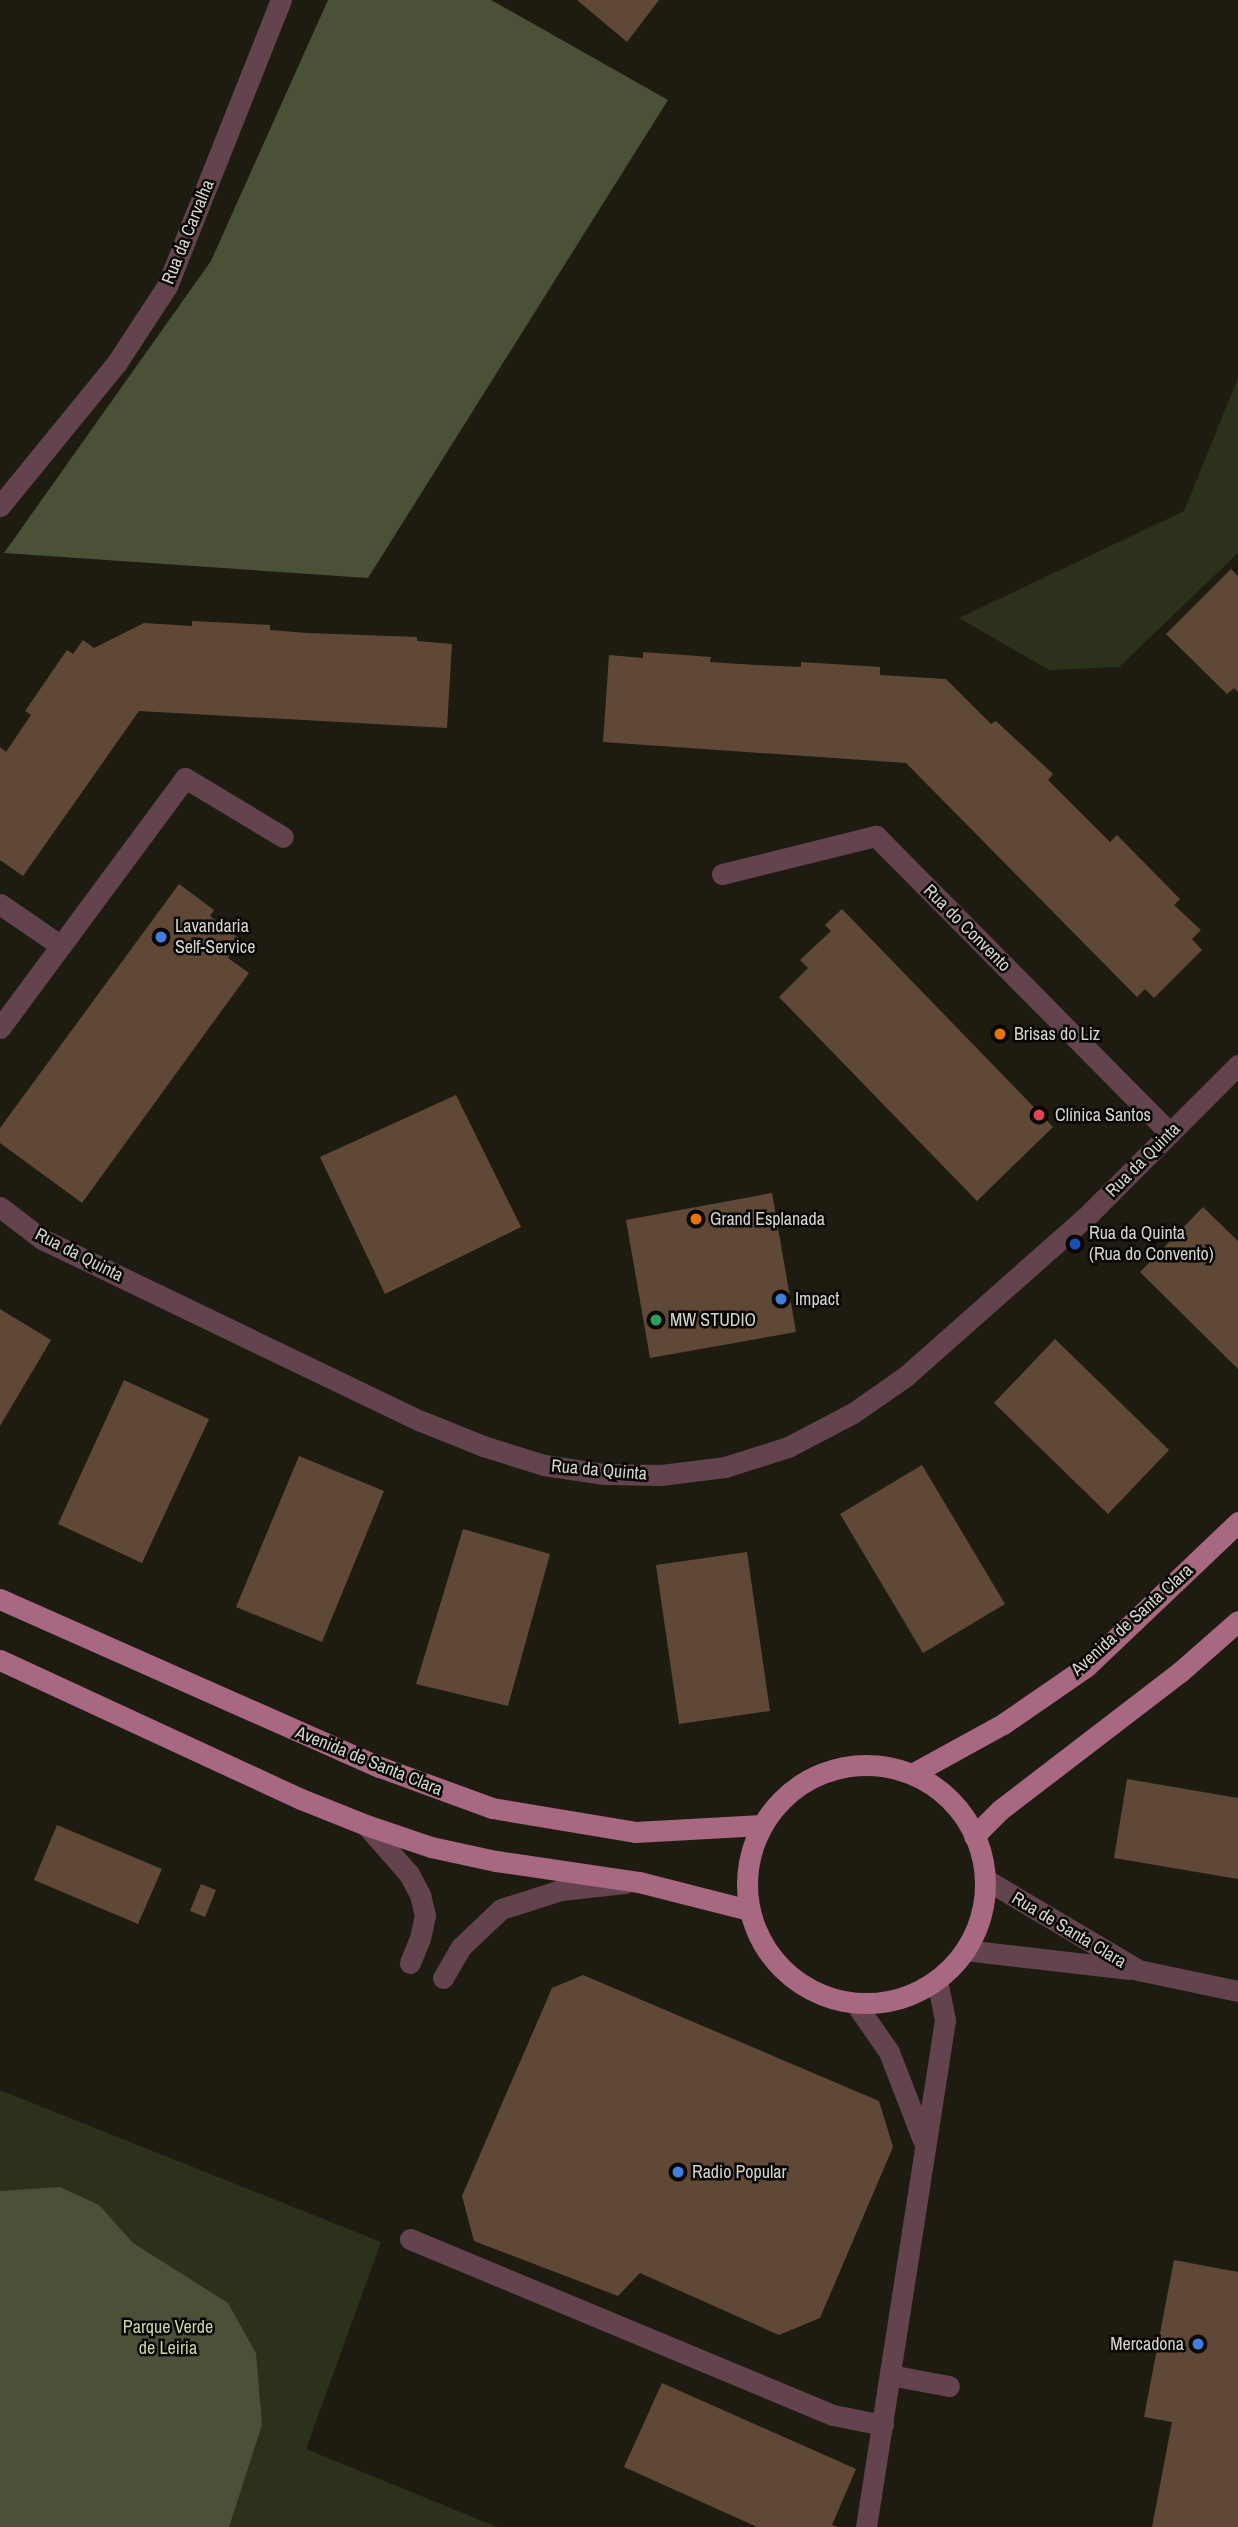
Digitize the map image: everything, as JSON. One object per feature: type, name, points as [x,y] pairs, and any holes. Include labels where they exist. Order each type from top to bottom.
[{"type":"main road","name":"Avenida de Santa Clara","points":[[912,1774],[1003,1724],[1087,1665],[1238,1522]]},
{"type":"main road","name":"Avenida de Santa Clara","points":[[0,1599],[380,1767],[492,1808],[635,1832],[762,1825]]},
{"type":"main road","points":[[974,1836],[1018,1795],[1181,1672],[1238,1621]]},
{"type":"main road","points":[[0,1660],[301,1799],[431,1847],[496,1861],[639,1882],[749,1910]]},
{"type":"main road","points":[[878,1765],[912,1774],[938,1789],[959,1810],[974,1836],[985,1880],[980,1916],[965,1950],[937,1980],[911,1994],[883,2002],[855,2003],[818,1994],[787,1974],[763,1945],[749,1910],[746,1881],[751,1852],[762,1825],[783,1798],[811,1778],[844,1767],[878,1765]]},
{"type":"street","name":"Rua da Carvalha","points":[[0,506],[116,364],[167,286],[281,0]]},
{"type":"street","points":[[0,1028],[185,778],[283,837]]},
{"type":"street","name":"Rua do Convento","points":[[722,874],[876,836],[1170,1133]]},
{"type":"street","points":[[0,904],[61,946]]},
{"type":"street","name":"Rua da Quinta","points":[[0,1207],[41,1239],[421,1421],[483,1446],[544,1465],[604,1474],[661,1475],[725,1467],[788,1447],[853,1413],[906,1376],[1089,1214],[1238,1065]]},
{"type":"street","points":[[366,1825],[409,1874],[420,1895],[425,1915],[410,1963]]},
{"type":"street","name":"Rua de Santa Clara","points":[[985,1880],[1138,1970],[1238,1992]]},
{"type":"street","points":[[443,1978],[461,1947],[502,1909],[561,1890],[639,1882]]},
{"type":"street","points":[[965,1950],[1138,1970]]},
{"type":"street","points":[[866,2527],[945,2020],[937,1980]]},
{"type":"street","points":[[855,2003],[888,2052],[924,2142]]},
{"type":"street","points":[[410,2239],[833,2415],[883,2425]]},
{"type":"street","points":[[890,2375],[949,2386]]},
{"type":"green space","points":[[328,0],[491,0],[668,100],[368,578],[4,553],[211,261]]},
{"type":"green space","points":[[1238,378],[1238,553],[1119,667],[1049,670],[959,618],[1184,511]]},
{"type":"green space","name":"Parque Verde de Leiria","points":[[0,2090],[381,2242],[306,2449],[497,2527],[0,2527]]},
{"type":"green space","points":[[60,2187],[99,2205],[133,2243],[228,2303],[256,2353],[262,2425],[229,2527],[0,2527],[0,2191]]},
{"type":"building","points":[[577,0],[659,0],[627,42]]},
{"type":"building","points":[[1231,569],[1238,576],[1238,692],[1234,688],[1227,694],[1166,634]]},
{"type":"building","points":[[192,621],[270,625],[270,630],[307,633],[417,637],[417,641],[452,644],[447,728],[139,711],[23,876],[0,860],[0,747],[6,752],[31,715],[25,711],[67,650],[73,654],[83,640],[94,648],[144,623],[192,626]]},
{"type":"building","points":[[643,652],[711,657],[710,662],[756,665],[801,667],[801,662],[880,667],[880,675],[946,679],[991,724],[996,721],[1053,774],[1048,780],[1110,842],[1117,835],[1180,899],[1174,905],[1201,930],[1192,939],[1202,950],[1154,998],[1145,989],[1137,997],[906,763],[603,742],[609,655],[643,658]]},
{"type":"building","points":[[179,884],[214,910],[210,916],[241,940],[228,958],[249,973],[82,1203],[0,1143],[0,1128]]},
{"type":"building","points":[[842,909],[1053,1127],[977,1201],[779,997],[808,968],[800,960],[831,931],[825,925]]},
{"type":"building","points":[[456,1095],[521,1227],[385,1294],[320,1157]]},
{"type":"building","points":[[772,1193],[796,1332],[650,1358],[626,1220]]},
{"type":"building","points":[[1203,1207],[1238,1241],[1238,1369],[1140,1272]]},
{"type":"building","points":[[0,1309],[51,1340],[0,1426]]},
{"type":"building","points":[[1055,1339],[1169,1450],[1108,1514],[994,1403]]},
{"type":"building","points":[[124,1380],[209,1419],[142,1563],[58,1524]]},
{"type":"building","points":[[299,1456],[384,1491],[322,1642],[236,1607]]},
{"type":"building","points":[[922,1465],[1005,1604],[923,1653],[840,1514]]},
{"type":"building","points":[[463,1529],[550,1554],[508,1706],[416,1684]]},
{"type":"building","points":[[747,1552],[770,1711],[679,1724],[656,1565]]},
{"type":"building","points":[[1127,1779],[1238,1798],[1238,1879],[1114,1858]]},
{"type":"building","points":[[57,1825],[162,1869],[138,1924],[34,1880]]},
{"type":"building","points":[[201,1884],[216,1890],[205,1917],[190,1911]]},
{"type":"building","name":"Radio Popular","points":[[583,1975],[879,2101],[893,2147],[820,2318],[779,2335],[640,2273],[618,2296],[474,2241],[462,2196],[552,1988]]},
{"type":"building","name":"Mercadona","points":[[1174,2260],[1238,2272],[1238,2527],[1152,2527],[1172,2422],[1144,2417]]},
{"type":"building","points":[[662,2383],[856,2469],[832,2525],[838,2527],[757,2527],[624,2467]]},
{"type":"place","name":"Lavandaria Self-Service","points":[[161,937]]},
{"type":"place","name":"Brisas do Liz","points":[[1000,1034]]},
{"type":"place","name":"Clínica Santos","points":[[1039,1115]]},
{"type":"place","name":"Grand Esplanada","points":[[696,1219]]},
{"type":"place","name":"Rua da Quinta (Rua do Convento)","points":[[1075,1244]]},
{"type":"place","name":"Impact","points":[[781,1299]]},
{"type":"place","name":"MW STUDIO","points":[[656,1320]]},
{"type":"place","name":"Radio Popular","points":[[678,2172]]},
{"type":"place","name":"Mercadona","points":[[1198,2344]]}]
